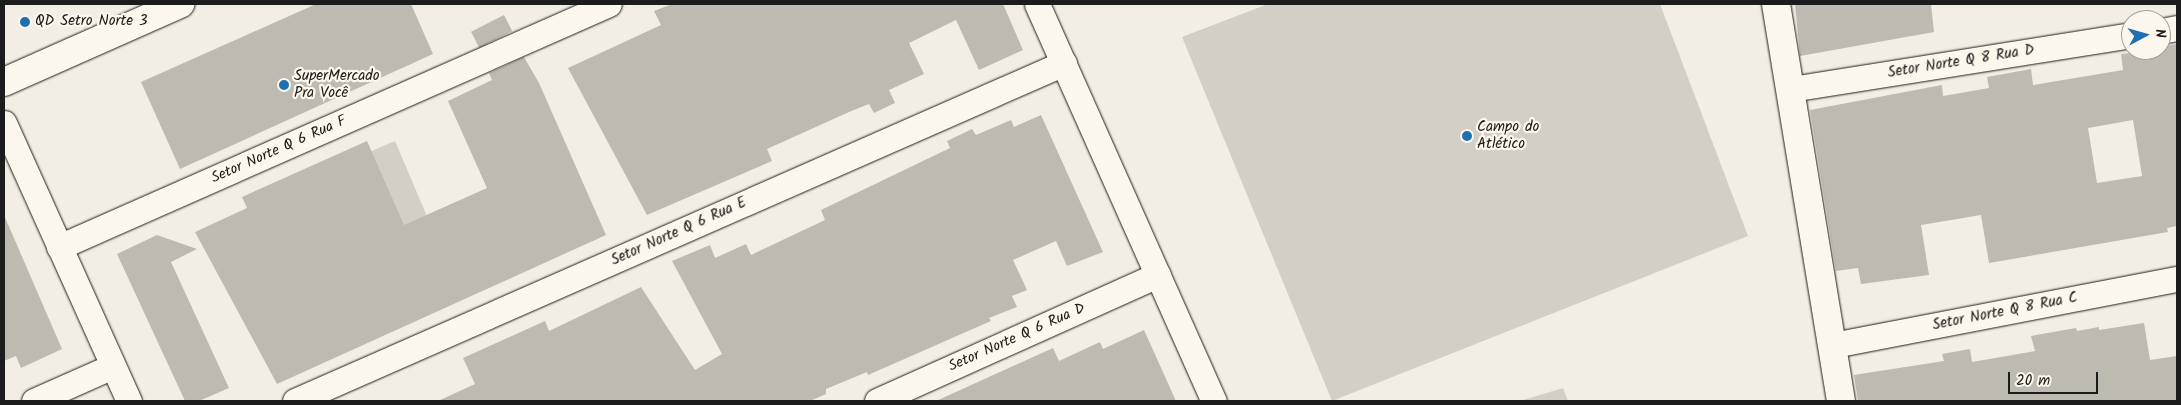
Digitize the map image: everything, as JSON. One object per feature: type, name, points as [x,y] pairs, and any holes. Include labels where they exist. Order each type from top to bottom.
[{"type":"street","points":[[4,82],[180,4]]},
{"type":"street","name":"Setor Norte Q 6 Rua F","points":[[59,247],[609,4]]},
{"type":"street","points":[[1037,4],[1214,401]]},
{"type":"street","points":[[1776,4],[1841,401]]},
{"type":"street","name":"Setor Norte Q 8 Rua D","points":[[1791,89],[2121,37]]},
{"type":"street","name":"Setor Norte Q 6 Rua E","points":[[294,401],[1064,63]]},
{"type":"street","points":[[4,123],[129,401]]},
{"type":"street","name":"Setor Norte Q 6 Rua D","points":[[877,401],[1158,275]]},
{"type":"street","name":"Setor Norte Q 8 Rua C","points":[[1833,345],[2177,279]]},
{"type":"street","points":[[34,401],[113,366]]},
{"type":"shaded area","name":"Campo do Atlético","points":[[1268,4],[1660,4],[1748,236],[1332,401],[1182,37]]},
{"type":"shaded area","points":[[395,141],[458,290],[431,302],[367,153]]},
{"type":"shaded area","points":[[1563,388],[1568,401],[1520,401]]},
{"type":"building","points":[[316,4],[411,4],[433,54],[180,169],[141,82]]},
{"type":"building","points":[[672,4],[1003,4],[1023,50],[979,70],[956,20],[909,43],[924,74],[889,90],[895,103],[874,113],[869,104],[767,149],[772,161],[647,215],[568,68],[661,25],[654,11]]},
{"type":"building","points":[[1795,4],[1931,4],[1934,32],[1800,56]]},
{"type":"building","points":[[504,15],[512,31],[479,48],[471,32]]},
{"type":"building","points":[[2177,44],[2177,226],[2167,228],[2168,232],[1989,263],[1981,215],[1921,225],[1929,275],[1861,284],[1858,268],[1836,271],[1810,110],[1942,85],[1943,96],[1989,88],[1987,77],[2031,69],[2033,85],[2123,70],[2122,60],[2171,60],[2171,45]],"holes":[[[2133,120],[2142,176],[2097,183],[2088,128]]]},
{"type":"building","points":[[524,57],[539,83],[606,235],[277,384],[195,232],[247,208],[242,197],[367,141],[404,225],[487,188],[448,101],[492,80],[489,73]]},
{"type":"building","points":[[1041,115],[1103,252],[1067,266],[1056,241],[1013,260],[1027,290],[1012,296],[1017,307],[989,318],[991,321],[868,375],[867,372],[826,389],[826,394],[810,401],[438,401],[475,384],[463,358],[545,321],[549,331],[641,287],[695,370],[722,354],[672,261],[710,245],[715,258],[746,244],[751,255],[825,220],[821,210],[950,148],[947,141],[972,129],[976,135],[1011,120],[1014,127]]},
{"type":"building","points":[[4,215],[62,349],[21,368],[16,356],[4,361]]},
{"type":"building","points":[[157,235],[197,249],[171,262],[229,388],[199,401],[185,401],[117,254]]},
{"type":"building","points":[[2144,323],[2150,360],[2177,356],[2177,401],[1858,401],[1854,375],[1944,361],[1942,354],[1970,349],[1972,362],[2035,351],[2031,336],[2076,328],[2077,331],[2099,327],[2099,330]]},
{"type":"building","points":[[1144,330],[1176,401],[936,401],[1053,348],[1059,361],[1100,342],[1103,349]]},
{"type":"place","name":"QD Setro Norte 3","points":[[25,22]]},
{"type":"place","name":"SuperMercado Pra Você","points":[[284,85]]},
{"type":"place","name":"Campo do Atlético","points":[[1467,136]]}]
